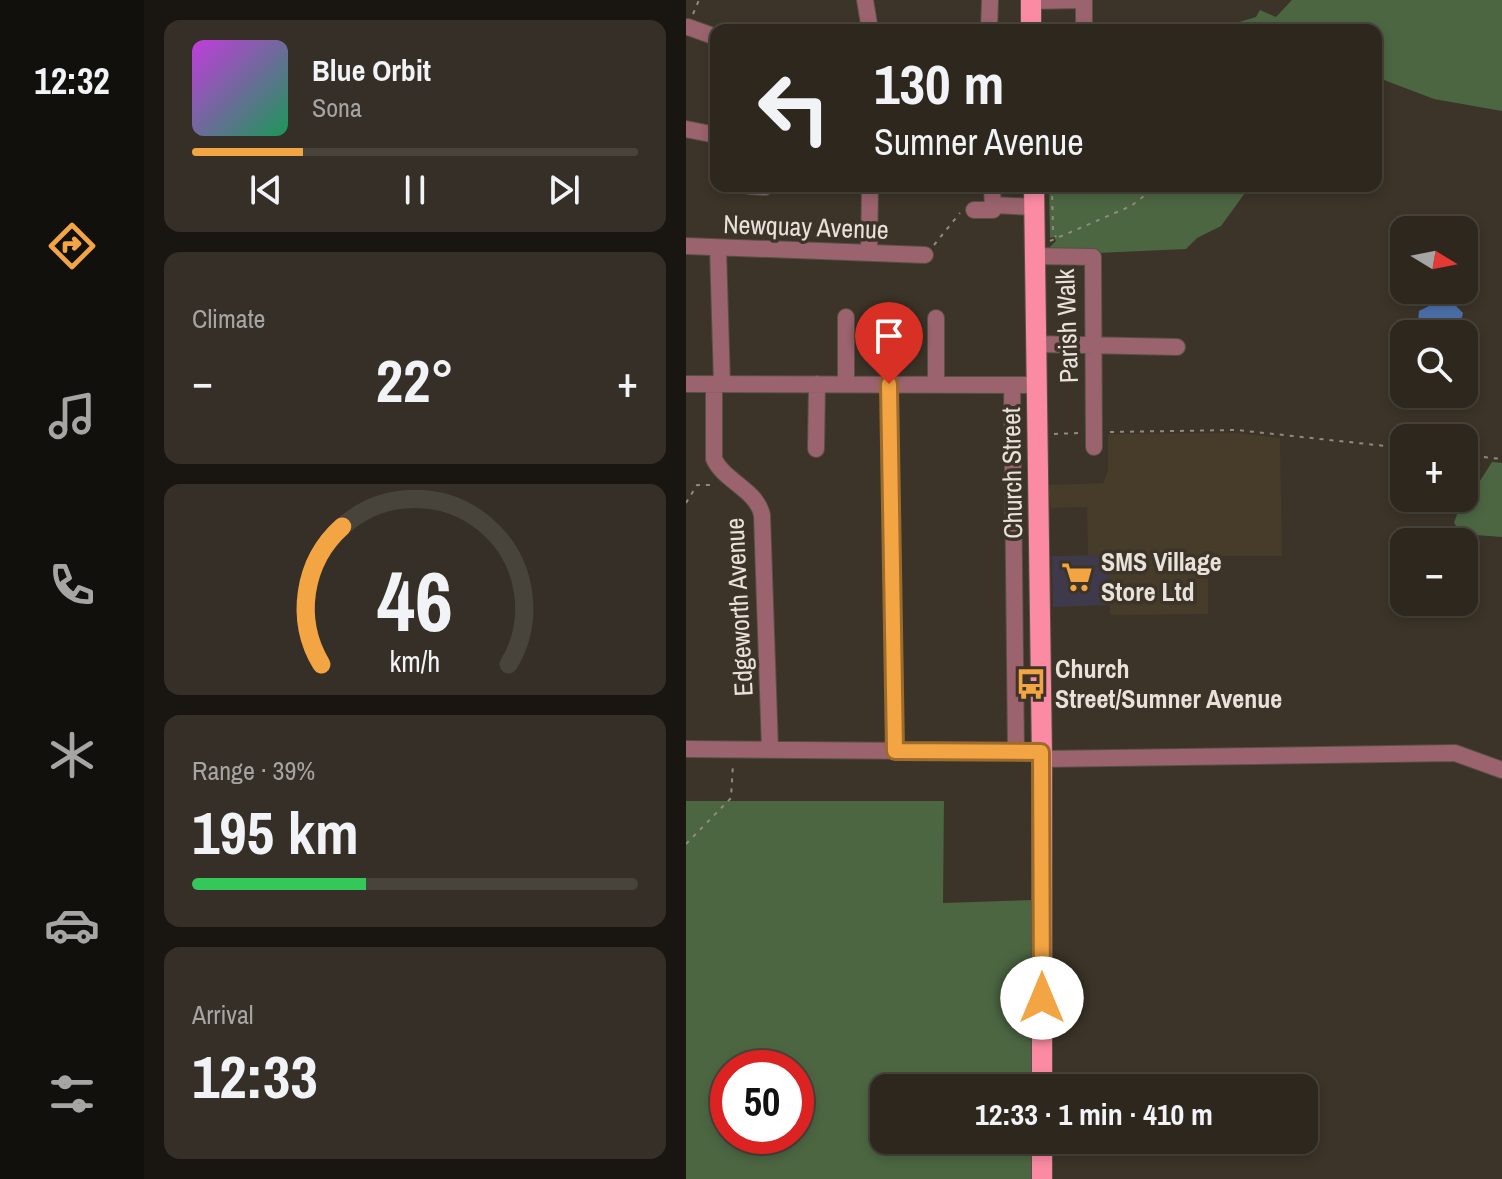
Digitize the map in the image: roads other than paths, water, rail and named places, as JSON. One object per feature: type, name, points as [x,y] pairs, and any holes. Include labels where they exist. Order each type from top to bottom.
[{"type":"main road","points":[[1031,0],[1031,24]]},
{"type":"main road","name":"Church Street","points":[[1034,196],[1042,755],[1042,1074]]},
{"type":"main road","points":[[1042,1154],[1042,1179]]},
{"type":"street","points":[[865,0],[869,24]]},
{"type":"street","points":[[989,24],[990,0]]},
{"type":"street","points":[[1031,0],[1082,0],[1084,24]]},
{"type":"street","points":[[688,27],[710,35]]},
{"type":"street","points":[[686,129],[710,134]]},
{"type":"street","points":[[869,253],[870,192]]},
{"type":"street","points":[[974,210],[993,210],[992,192]]},
{"type":"street","points":[[993,205],[1034,196]]},
{"type":"street","name":"Newquay Avenue","points":[[686,246],[925,255]]},
{"type":"street","name":"Edgeworth Avenue","points":[[718,248],[718,384],[714,459],[761,507],[770,750]]},
{"type":"street","name":"Parish Walk","points":[[1035,256],[1093,257],[1094,439]]},
{"type":"street","points":[[846,317],[846,384]]},
{"type":"street","points":[[936,318],[936,385]]},
{"type":"street","points":[[1036,344],[1179,347]]},
{"type":"street","points":[[686,384],[1036,385]]},
{"type":"street","points":[[816,449],[817,384]]},
{"type":"street","points":[[889,384],[895,751]]},
{"type":"street","points":[[1012,385],[1016,752]]},
{"type":"street","points":[[1013,456],[1037,444]]},
{"type":"street","points":[[686,749],[1016,752],[1042,755],[1455,753],[1502,770]]},
{"type":"water","points":[[1433,304],[1454,304],[1463,313],[1461,320],[1418,320],[1419,311]]},
{"type":"place","name":"SMS Village Store Ltd","points":[[1077,577]]},
{"type":"place","name":"Church Street/Sumner Avenue","points":[[1031,684]]}]
